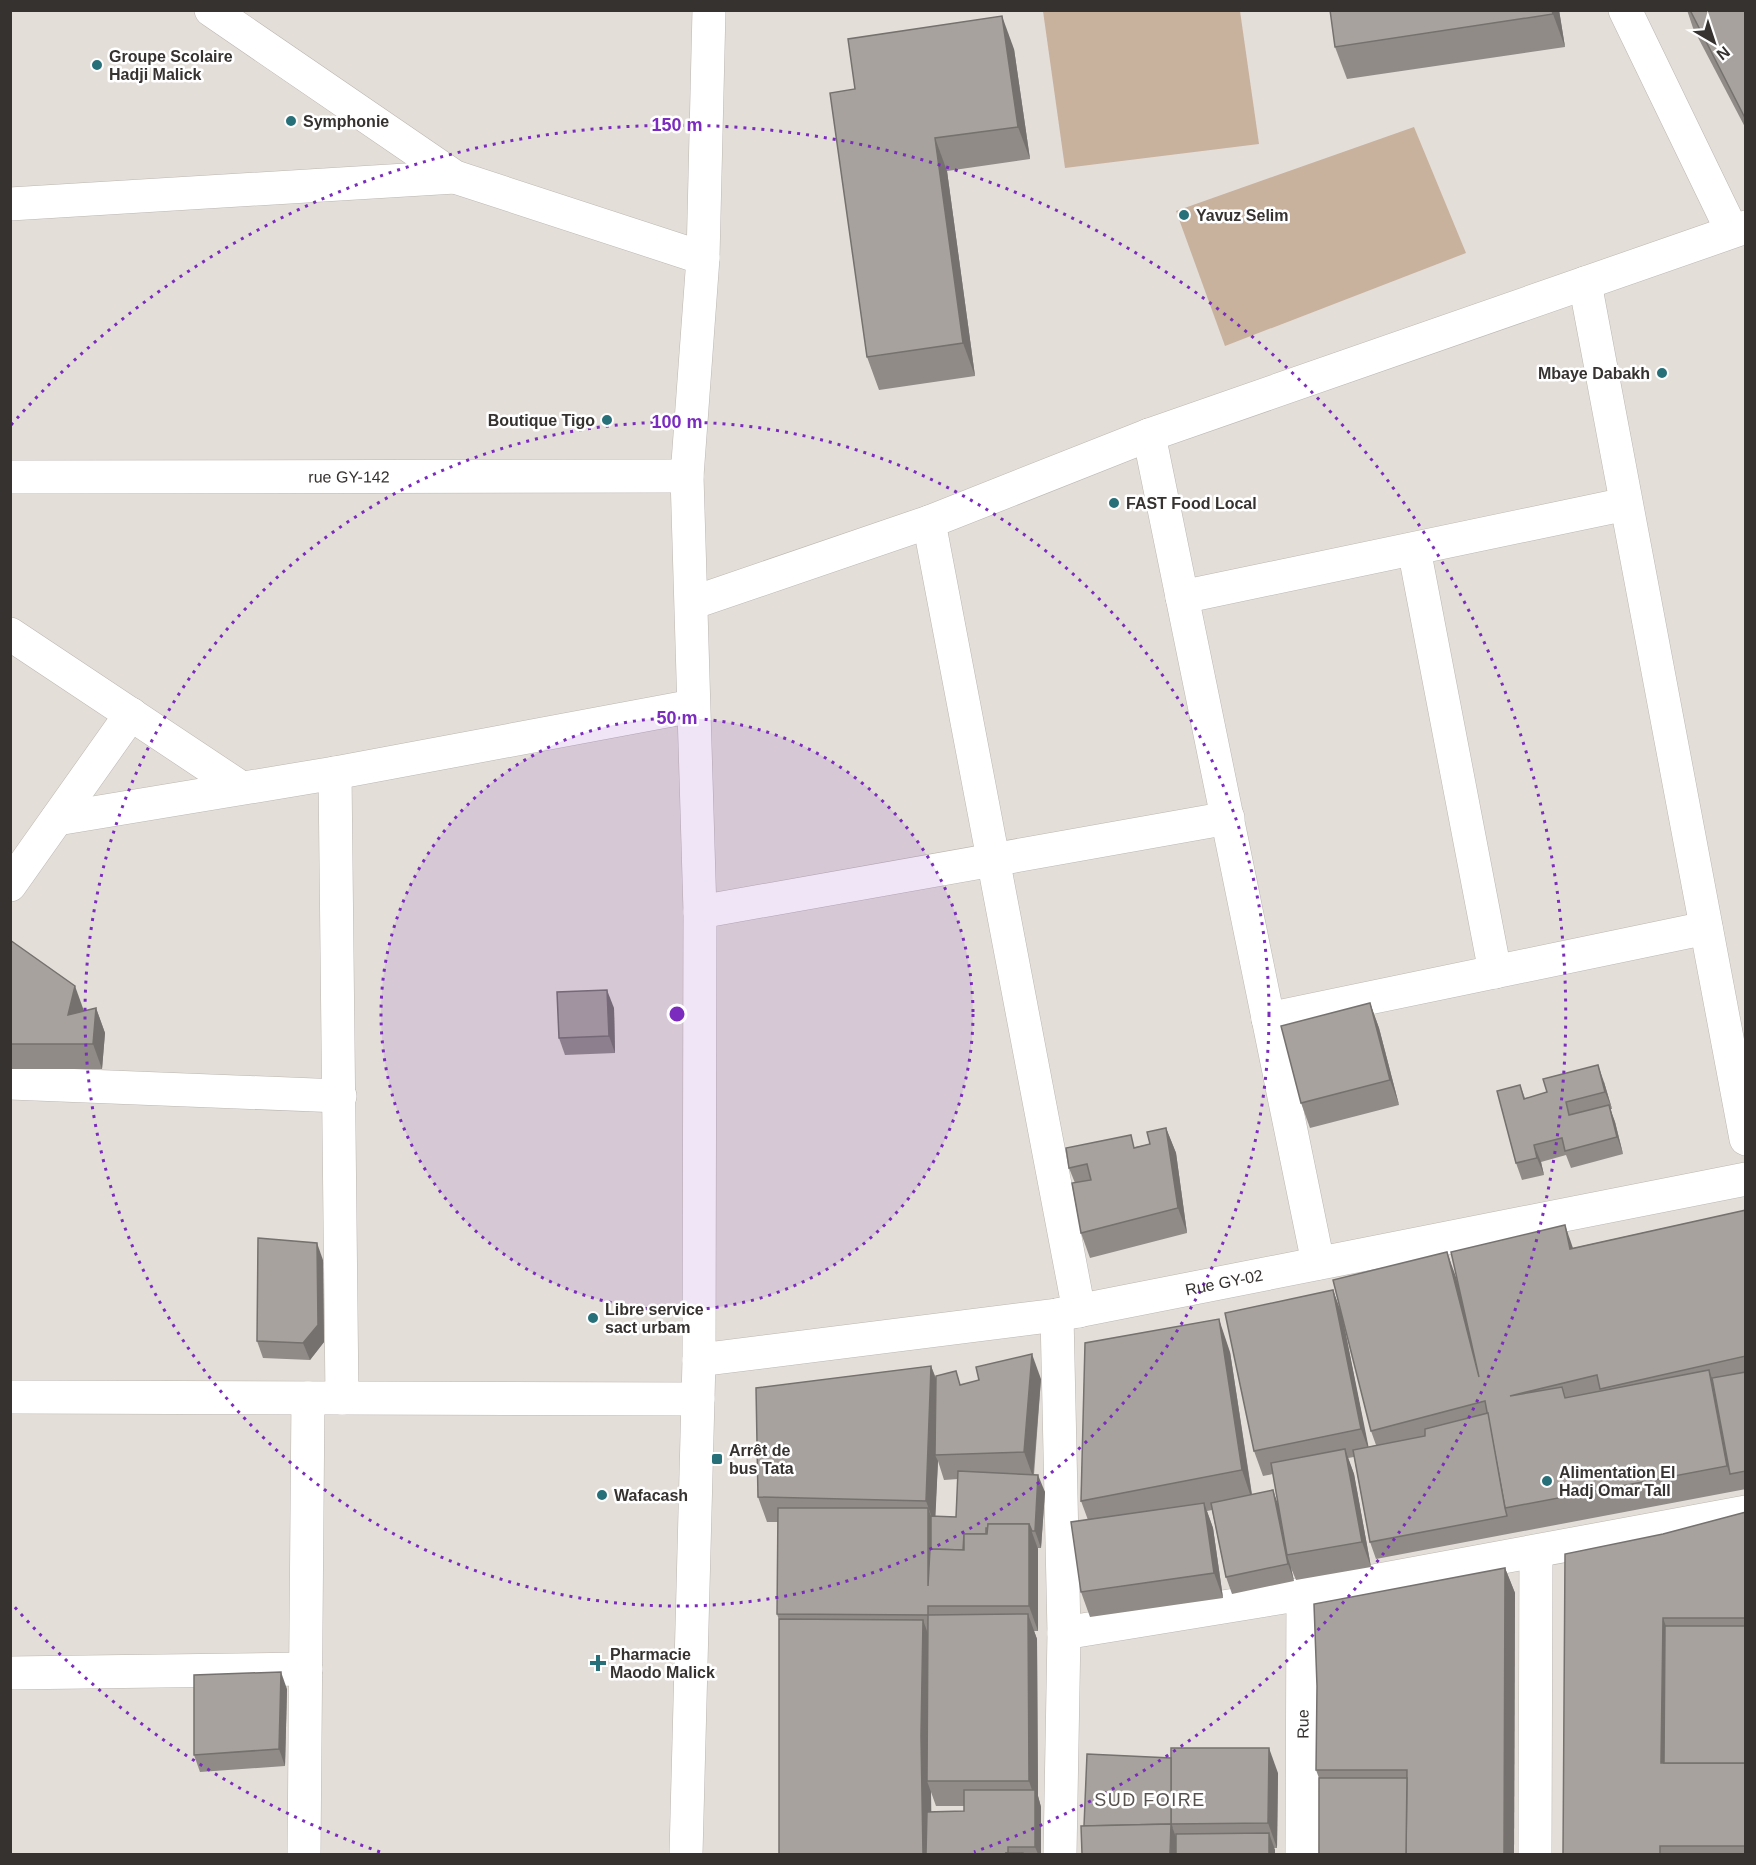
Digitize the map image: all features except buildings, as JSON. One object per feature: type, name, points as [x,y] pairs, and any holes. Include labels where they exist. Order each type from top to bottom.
[{"type":"street","points":[[211,10],[455,177],[703,258]]},
{"type":"street","points":[[686,1854],[699,1360],[699,912],[687,476],[703,258],[709,10]]},
{"type":"street","points":[[692,603],[929,522],[1149,435],[1739,229],[1625,10]]},
{"type":"street","points":[[10,204],[455,177]]},
{"type":"street","points":[[1585,283],[1746,1139]]},
{"type":"street","points":[[1149,435],[1318,1263]]},
{"type":"street","name":"rue GY-142","points":[[10,477],[687,476]]},
{"type":"street","points":[[1182,597],[1626,504]]},
{"type":"street","points":[[929,522],[993,860],[1068,1313],[1060,1854]]},
{"type":"street","points":[[1414,549],[1495,972]]},
{"type":"street","points":[[10,634],[240,787]]},
{"type":"street","points":[[57,819],[335,773],[693,706]]},
{"type":"street","points":[[10,885],[131,714]]},
{"type":"street","points":[[335,773],[342,1398]]},
{"type":"street","points":[[699,912],[1228,818]]},
{"type":"street","points":[[1268,1019],[1706,928]]},
{"type":"street","points":[[10,1083],[340,1096]]},
{"type":"street","name":"Rue GY-02","points":[[699,1360],[1068,1313],[1746,1179]]},
{"type":"street","points":[[10,1397],[698,1399]]},
{"type":"street","points":[[304,1854],[308,1398]]},
{"type":"street","points":[[1064,1633],[1303,1594],[1746,1512]]},
{"type":"street","points":[[1535,1854],[1536,1552]]},
{"type":"street","name":"Rue","points":[[1302,1854],[1303,1594]]},
{"type":"street","points":[[10,1673],[306,1669]]},
{"type":"shaded area","points":[[1043,11],[1240,11],[1259,144],[1065,168]]},
{"type":"shaded area","points":[[1414,127],[1466,253],[1225,346],[1176,211]]},
{"type":"place","name":"Groupe Scolaire Hadji Malick","points":[[97,65]]},
{"type":"place","name":"Symphonie","points":[[291,121]]},
{"type":"place","name":"Yavuz Selim","points":[[1184,215]]},
{"type":"place","name":"Mbaye Dabakh","points":[[1662,373]]},
{"type":"place","name":"Boutique Tigo","points":[[607,420]]},
{"type":"place","name":"FAST Food Local","points":[[1114,503]]},
{"type":"place","name":"Libre service sact urbam","points":[[593,1318]]},
{"type":"place","name":"Arrêt de bus Tata","points":[[717,1459]]},
{"type":"place","name":"Alimentation El Hadj Omar Tall","points":[[1547,1481]]},
{"type":"place","name":"Wafacash","points":[[602,1495]]},
{"type":"place","name":"Pharmacie Maodo Malick","points":[[598,1663]]},
{"type":"district","name":"SUD FOIRE","points":[[1150,1800]]}]
